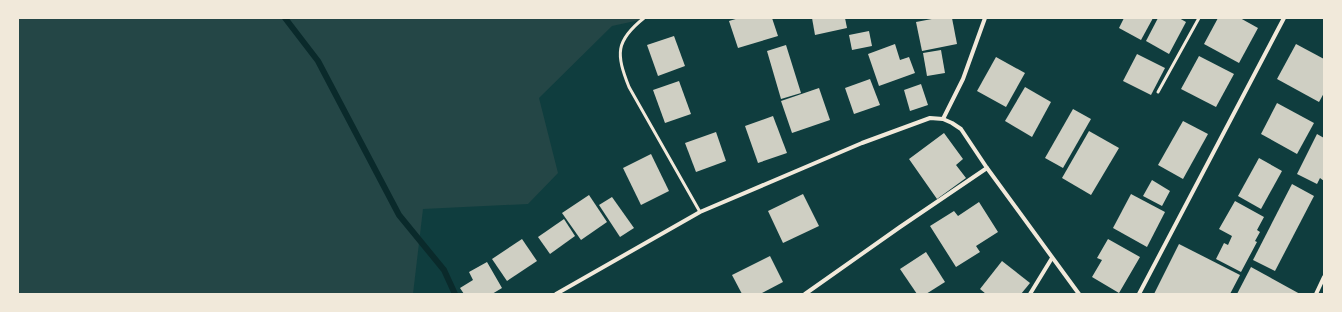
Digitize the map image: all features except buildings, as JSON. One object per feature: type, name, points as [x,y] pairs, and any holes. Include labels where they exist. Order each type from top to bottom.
[{"type":"street","points":[[943,119],[963,79],[985,18]]},
{"type":"street","points":[[1139,294],[1284,18]]},
{"type":"street","points":[[556,294],[700,212],[862,143],[930,118],[943,119],[952,123],[961,130],[1079,294]]},
{"type":"street","points":[[805,294],[987,168]]},
{"type":"street","points":[[1030,294],[1052,258]]},
{"type":"street","points":[[1316,294],[1324,277]]},
{"type":"lane","points":[[644,18],[634,26],[626,36],[620,48],[620,60],[623,71],[629,87],[700,212]]},
{"type":"lane","points":[[1158,92],[1199,18]]},
{"type":"shaded area","points":[[18,18],[649,18],[612,26],[539,98],[558,173],[528,204],[423,209],[413,294],[18,294]]},
{"type":"waterway","points":[[285,18],[318,61],[399,215],[444,270],[455,294]]}]
